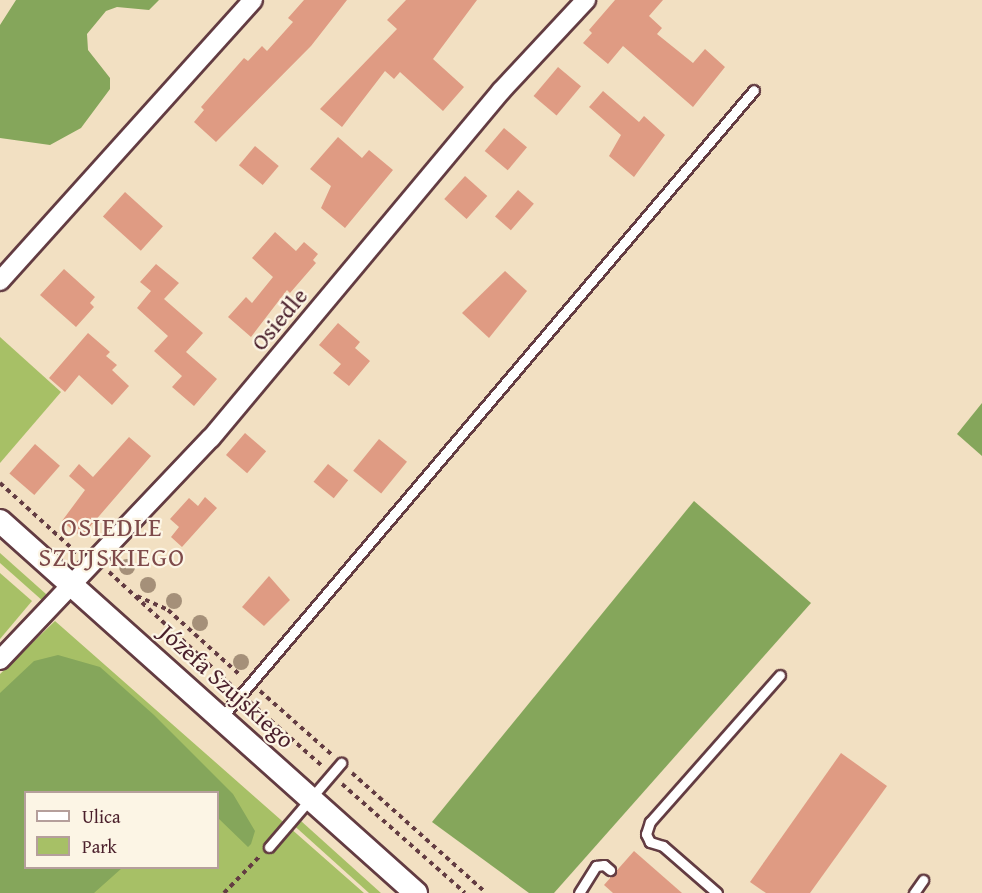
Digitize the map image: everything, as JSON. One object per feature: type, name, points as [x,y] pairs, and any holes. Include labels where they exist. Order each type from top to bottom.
[{"type":"street","points":[[0,281],[253,0]]},
{"type":"street","name":"Osiedle","points":[[0,660],[211,438],[501,91],[586,0]]},
{"type":"street","name":"Józefa Szujskiego","points":[[0,521],[222,717],[416,893]]},
{"type":"lane","points":[[222,717],[754,90]]},
{"type":"lane","points":[[717,893],[663,846],[650,842],[646,834],[650,822],[780,675]]},
{"type":"lane","points":[[269,847],[341,763]]},
{"type":"lane","points":[[579,893],[596,866],[604,864],[610,870]]},
{"type":"lane","points":[[914,893],[923,880]]},
{"type":"path","points":[[0,483],[80,556],[134,594],[240,694],[465,893]]},
{"type":"path","points":[[134,594],[168,610],[486,893]]},
{"type":"path","points":[[224,893],[269,847]]},
{"type":"green space","points":[[16,0],[159,0],[149,10],[117,7],[106,11],[87,34],[88,50],[110,78],[110,89],[81,128],[50,145],[0,138],[0,25]]},
{"type":"green space","points":[[0,337],[61,392],[0,463]]},
{"type":"green space","points":[[982,403],[982,456],[957,434]]},
{"type":"green space","points":[[694,501],[811,603],[554,893],[529,893],[432,822]]},
{"type":"green space","points":[[0,553],[46,594],[44,602],[0,563]]},
{"type":"green space","points":[[0,573],[32,601],[0,639]]},
{"type":"green space","points":[[55,621],[364,893],[0,893],[0,674]]},
{"type":"green space","points":[[58,655],[100,667],[154,715],[233,794],[255,831],[251,844],[248,847],[219,819],[219,791],[24,791],[24,869],[121,869],[94,893],[0,893],[0,693],[34,661]]},
{"type":"green space","points":[[301,821],[381,893],[369,893],[296,827]]},
{"type":"building","points":[[304,0],[347,0],[311,46],[216,142],[194,122],[204,110],[201,107],[244,58],[248,61],[262,46],[267,51],[293,22],[288,18]]},
{"type":"building","points":[[406,0],[477,0],[433,59],[464,87],[443,111],[400,72],[394,79],[385,71],[342,127],[320,109],[397,29],[387,20]]},
{"type":"building","points":[[615,0],[663,0],[649,16],[662,28],[657,34],[693,63],[705,49],[725,67],[693,107],[623,46],[608,64],[583,43],[592,33],[589,30]]},
{"type":"building","points":[[558,67],[581,86],[557,115],[534,96]]},
{"type":"building","points":[[603,91],[639,122],[644,116],[665,135],[634,177],[609,156],[621,135],[589,107]]},
{"type":"building","points":[[504,128],[527,147],[508,170],[485,151]]},
{"type":"building","points":[[338,137],[362,158],[369,150],[393,170],[345,228],[321,208],[331,186],[310,169]]},
{"type":"building","points":[[255,146],[279,166],[263,185],[239,165]]},
{"type":"building","points":[[465,176],[487,196],[467,219],[444,199]]},
{"type":"building","points":[[518,190],[534,204],[511,230],[495,216]]},
{"type":"building","points":[[125,192],[163,226],[141,251],[103,217]]},
{"type":"building","points":[[275,232],[296,251],[304,242],[318,254],[313,260],[316,263],[290,293],[287,290],[251,337],[228,317],[246,297],[252,303],[273,277],[252,258]]},
{"type":"building","points":[[156,264],[179,283],[164,299],[203,333],[186,352],[217,379],[194,406],[172,387],[182,376],[154,351],[168,336],[137,308],[151,291],[140,282]]},
{"type":"building","points":[[64,269],[95,297],[90,303],[94,307],[76,327],[40,295]]},
{"type":"building","points":[[505,271],[527,291],[489,338],[462,313]]},
{"type":"building","points":[[338,323],[360,342],[355,348],[370,361],[349,386],[333,373],[341,364],[319,345]]},
{"type":"building","points":[[88,333],[110,352],[106,356],[117,365],[112,370],[129,386],[112,405],[79,375],[65,392],[49,378]]},
{"type":"building","points":[[245,433],[266,451],[247,473],[226,455]]},
{"type":"building","points":[[129,437],[151,456],[81,537],[62,521],[85,490],[69,476],[79,464],[93,477]]},
{"type":"building","points":[[379,439],[407,462],[381,494],[353,471]]},
{"type":"building","points":[[35,444],[60,466],[34,495],[9,473]]},
{"type":"building","points":[[328,464],[348,480],[334,498],[314,482]]},
{"type":"building","points":[[205,497],[217,508],[182,547],[171,537],[179,527],[170,519],[189,498],[198,506]]},
{"type":"building","points":[[269,576],[290,600],[264,626],[242,607]]},
{"type":"building","points":[[841,753],[887,786],[810,893],[766,893],[750,882]]},
{"type":"building","points":[[634,851],[682,893],[613,893],[604,885]]},
{"type":"district","name":"OSIEDLE SZUJSKIEGO","points":[[112,542]]}]
